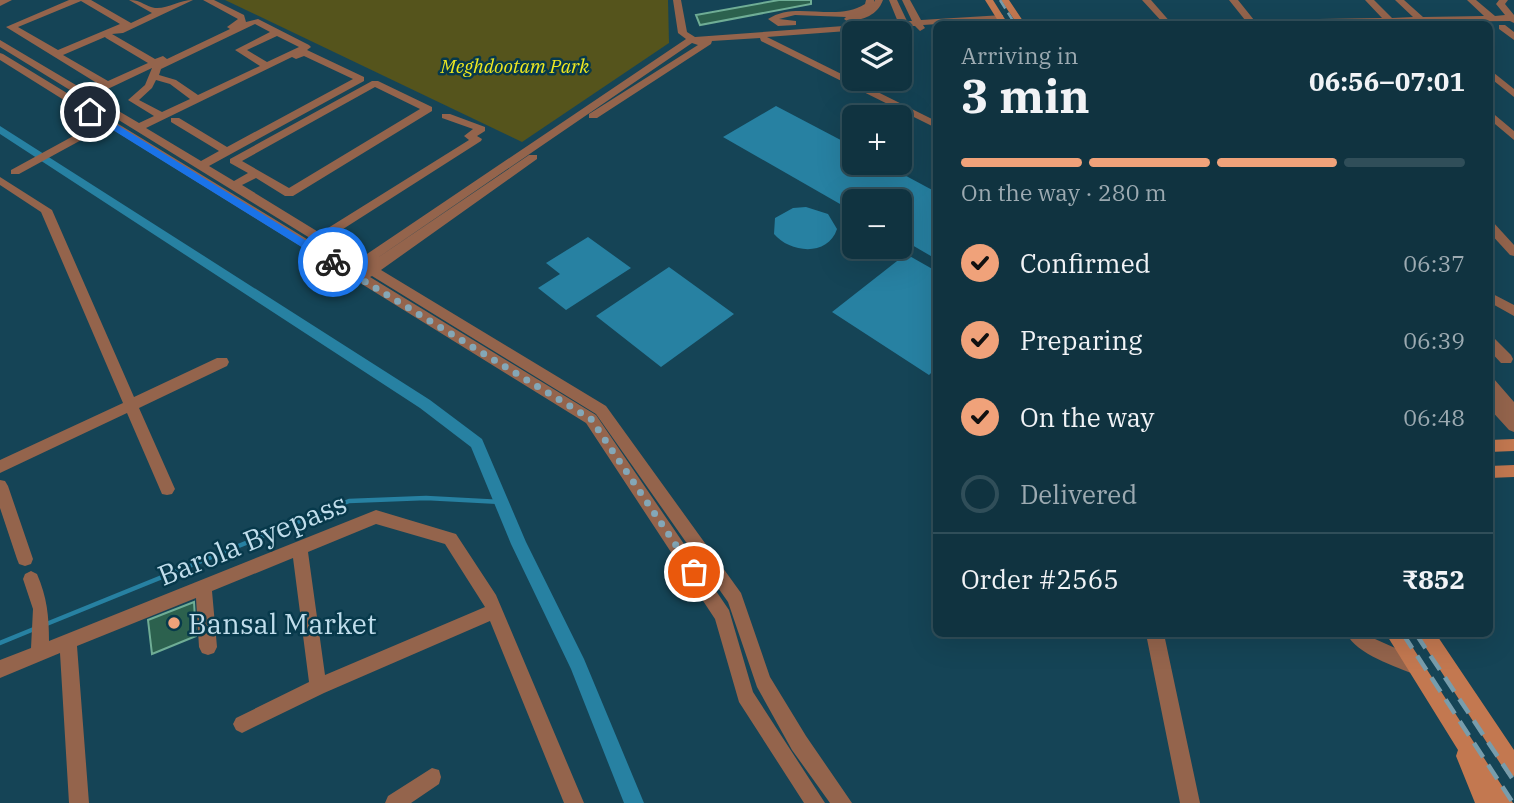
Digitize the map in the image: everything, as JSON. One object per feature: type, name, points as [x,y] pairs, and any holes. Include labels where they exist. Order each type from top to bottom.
[{"type":"main road","points":[[989,0],[1002,21]]},
{"type":"main road","points":[[1005,0],[1019,21]]},
{"type":"main road","points":[[1493,446],[1514,445]]},
{"type":"main road","points":[[1493,472],[1514,471]]},
{"type":"main road","points":[[1397,637],[1503,803]]},
{"type":"main road","points":[[1428,637],[1514,766]]},
{"type":"main road","points":[[1449,718],[1485,803]]},
{"type":"street","points":[[0,3],[8,0]]},
{"type":"street","points":[[0,34],[7,26],[77,0]]},
{"type":"street","points":[[7,26],[57,54],[127,24],[85,0]]},
{"type":"street","points":[[133,0],[156,12],[187,0]]},
{"type":"street","points":[[39,67],[187,0]]},
{"type":"street","points":[[79,99],[243,20],[207,0]]},
{"type":"street","points":[[677,0],[683,33],[696,42],[842,32]]},
{"type":"street","points":[[870,0],[869,5],[860,11],[829,16],[780,23],[772,19],[798,10],[829,16],[865,16],[876,9],[879,0]]},
{"type":"street","points":[[893,0],[903,21]]},
{"type":"street","points":[[906,0],[919,25]]},
{"type":"street","points":[[1146,0],[1166,21]]},
{"type":"street","points":[[1158,0],[1177,21]]},
{"type":"street","points":[[1233,0],[1250,21]]},
{"type":"street","points":[[1369,0],[1389,20]]},
{"type":"street","points":[[1399,0],[1420,19]]},
{"type":"street","points":[[1471,0],[1489,21]]},
{"type":"street","points":[[1504,0],[1500,4],[1512,21]]},
{"type":"street","points":[[144,130],[161,116],[306,47],[255,21],[157,67],[149,86],[133,100],[161,116]]},
{"type":"street","points":[[1372,21],[1456,21]]},
{"type":"street","points":[[1493,23],[1512,21]]},
{"type":"street","points":[[1502,27],[1512,21]]},
{"type":"street","points":[[912,26],[933,24]]},
{"type":"street","points":[[1493,24],[1514,37]]},
{"type":"street","points":[[919,25],[933,27]]},
{"type":"street","points":[[361,271],[556,141],[696,42],[842,31]]},
{"type":"street","points":[[267,66],[240,50],[278,32]]},
{"type":"street","points":[[108,36],[155,63]]},
{"type":"street","points":[[764,39],[933,124]]},
{"type":"street","points":[[0,43],[39,67],[79,99]]},
{"type":"street","points":[[144,130],[175,120],[304,52],[362,79],[202,165]]},
{"type":"street","points":[[0,56],[113,119],[361,271],[591,419],[723,616],[745,696],[816,803]]},
{"type":"street","points":[[61,57],[108,85]]},
{"type":"street","points":[[153,76],[173,82],[197,99]]},
{"type":"street","points":[[1493,76],[1514,94]]},
{"type":"street","points":[[375,83],[428,109],[289,193],[256,173],[234,162],[375,83]]},
{"type":"street","points":[[320,238],[477,139],[469,136],[481,129],[446,116]]},
{"type":"street","points":[[1493,117],[1514,138]]},
{"type":"street","points":[[15,172],[113,119],[144,130],[320,238],[361,271],[601,410],[735,598],[763,681],[799,743],[842,803]]},
{"type":"street","points":[[175,120],[226,151]]},
{"type":"street","points":[[240,189],[256,173]]},
{"type":"street","points":[[0,180],[46,210],[167,489]]},
{"type":"street","points":[[240,189],[268,180]]},
{"type":"street","points":[[1493,229],[1514,252]]},
{"type":"street","points":[[1493,298],[1514,311]]},
{"type":"street","points":[[1493,344],[1510,354]]},
{"type":"street","points":[[0,467],[222,362]]},
{"type":"street","points":[[1493,387],[1514,411]]},
{"type":"street","points":[[1493,402],[1514,426]]},
{"type":"street","points":[[0,486],[25,559]]},
{"type":"street","name":"Barola Byepass","points":[[0,669],[40,647],[68,641],[376,517],[450,539],[495,611],[575,803]]},
{"type":"street","points":[[300,549],[318,687]]},
{"type":"street","points":[[31,579],[41,608],[40,647]]},
{"type":"street","points":[[203,587],[208,647]]},
{"type":"street","points":[[242,724],[318,687],[495,611]]},
{"type":"street","points":[[1156,637],[1190,803]]},
{"type":"street","points":[[1360,637],[1369,645],[1416,666]]},
{"type":"street","points":[[68,641],[79,803]]},
{"type":"street","points":[[395,803],[432,777]]},
{"type":"green space","name":"Meghdootam Park","points":[[225,0],[668,0],[669,43],[522,142]]},
{"type":"water","points":[[776,106],[842,141],[842,175],[904,175],[933,190],[933,257],[912,245],[912,189],[842,189],[842,205],[723,137]]},
{"type":"water","points":[[806,207],[828,214],[837,229],[826,244],[817,248],[789,245],[774,234],[775,218],[793,208]]},
{"type":"water","points":[[588,237],[631,268],[566,310],[538,288],[560,274],[546,263]]},
{"type":"water","points":[[912,257],[933,269],[933,371],[929,375],[832,312],[900,259]]},
{"type":"water","points":[[669,267],[734,314],[661,367],[596,316]]},
{"type":"building","points":[[779,0],[811,0],[811,4],[700,25],[696,15]]},
{"type":"building","name":"Bansal Market","points":[[194,602],[196,636],[152,654],[148,620]]},
{"type":"waterway","points":[[0,129],[425,404],[477,443],[519,544],[578,665],[634,803]]},
{"type":"waterway","points":[[44,625],[349,501],[426,498],[501,502]]},
{"type":"waterway","points":[[0,643],[34,629]]},
{"type":"railway","points":[[1000,0],[1013,21]]},
{"type":"railway","points":[[1405,637],[1513,803]]},
{"type":"railway","points":[[1418,637],[1514,781]]},
{"type":"way so far","points":[[333,262],[591,419],[694,572]]},
{"type":"place","name":"Bansal Market","points":[[174,623]]},
{"type":"route","points":[[90,112],[333,262]]}]
